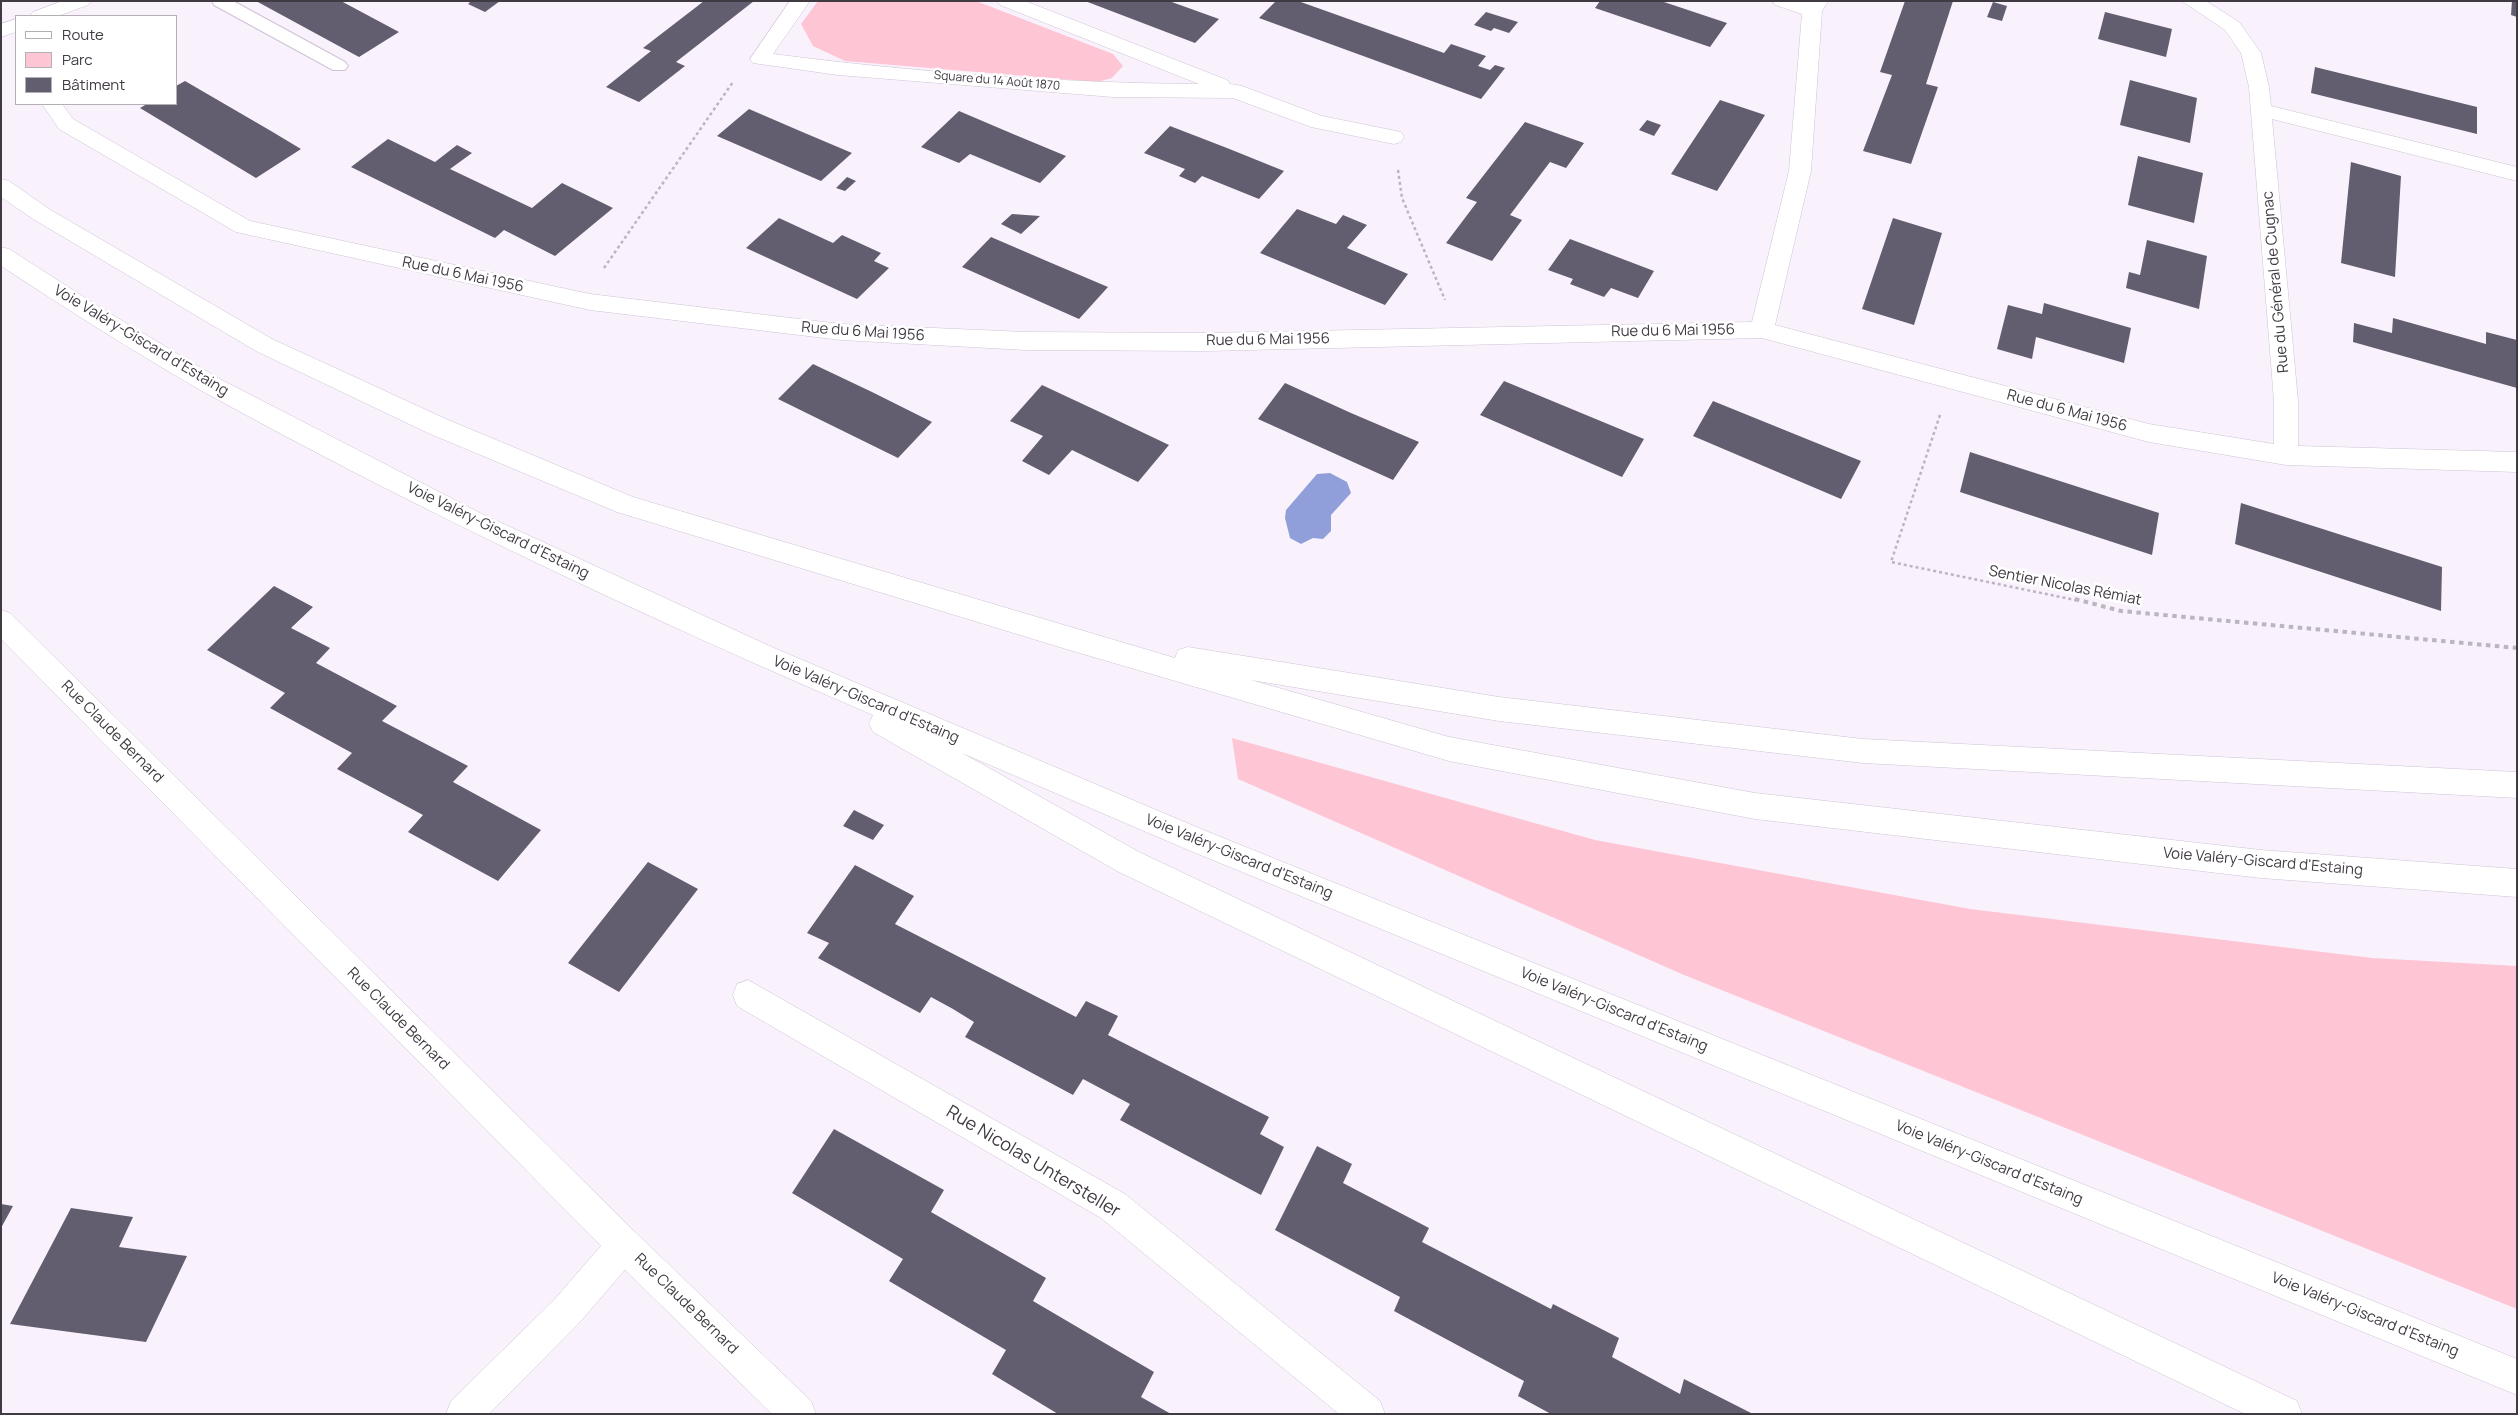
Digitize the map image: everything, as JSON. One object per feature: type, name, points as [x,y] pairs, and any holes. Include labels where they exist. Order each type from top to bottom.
[{"type":"main road","points":[[760,59],[800,1]]},
{"type":"main road","name":"Square du 14 Août 1870","points":[[1006,1],[1318,122],[1394,137]]},
{"type":"main road","points":[[1762,330],[1800,171],[1815,6],[1782,1]]},
{"type":"main road","name":"Rue du Général de Cugnac","points":[[2192,1],[2232,26],[2251,53],[2259,87],[2286,401],[2286,455]]},
{"type":"main road","points":[[44,15],[71,8]]},
{"type":"main road","points":[[1,31],[15,25]]},
{"type":"main road","name":"Square du 14 Août 1870","points":[[760,59],[838,69],[1112,90],[1235,91]]},
{"type":"main road","name":"Rue du 6 Mai 1956","points":[[53,105],[66,124],[244,227],[581,301],[841,332],[1026,341],[1206,342],[1762,330],[2149,432],[2286,455],[2517,462]]},
{"type":"main road","points":[[2261,110],[2517,174]]},
{"type":"main road","name":"Voie Valéry-Giscard d'Estaing","points":[[1,186],[41,214],[264,345],[437,426],[626,506],[1066,638],[1448,749],[1755,806],[2261,864],[2517,884]]},
{"type":"main road","name":"Voie Valéry-Giscard d'Estaing","points":[[1,255],[93,314],[219,389],[473,521],[764,656],[1196,840],[2517,1377]]},
{"type":"main road","name":"Rue Claude Bernard","points":[[1,621],[624,1244],[798,1414]]},
{"type":"main road","points":[[1066,638],[1499,709],[1863,751],[2517,785]]},
{"type":"main road","points":[[764,656],[1129,862],[2284,1414]]},
{"type":"main road","name":"Rue Nicolas Untersteller","points":[[748,995],[1112,1206],[1367,1414]]},
{"type":"main road","points":[[464,1414],[556,1323],[598,1277],[624,1244]]},
{"type":"lane","points":[[220,1],[339,66]]},
{"type":"path","points":[[581,301],[737,76],[760,59]]},
{"type":"path","points":[[1394,137],[1402,198],[1451,316],[1454,336]]},
{"type":"path","name":"Sentier Nicolas Rémiat","points":[[1953,381],[1891,562],[2073,599],[2121,612],[2517,648]]},
{"type":"green space","points":[[818,1],[976,1],[1113,54],[1123,66],[1112,78],[1097,82],[845,61],[813,46],[801,24]]},
{"type":"green space","points":[[1232,738],[1595,840],[1970,909],[2372,958],[2517,966],[2517,1309],[1684,975],[1238,779]]},
{"type":"water","points":[[1330,473],[1347,482],[1351,493],[1331,515],[1331,531],[1323,539],[1313,538],[1301,544],[1290,538],[1285,518],[1286,510],[1317,474]]},
{"type":"building","points":[[256,1],[341,1],[399,32],[359,57]]},
{"type":"building","points":[[471,1],[500,1],[485,12],[468,4]]},
{"type":"building","points":[[704,1],[754,1],[676,62],[685,66],[639,102],[606,87],[651,51],[643,48]]},
{"type":"building","points":[[1085,1],[1169,1],[1219,19],[1195,43]]},
{"type":"building","points":[[1276,1],[1298,1],[1444,53],[1451,44],[1486,56],[1478,66],[1490,70],[1495,65],[1505,68],[1481,99],[1259,18]]},
{"type":"building","points":[[1600,1],[1661,1],[1727,23],[1710,47],[1595,8]]},
{"type":"building","points":[[1905,1],[1953,1],[1926,84],[1938,87],[1911,164],[1863,151],[1892,75],[1880,72]]},
{"type":"building","points":[[2512,1],[2517,1],[2517,17],[2511,15]]},
{"type":"building","points":[[1993,2],[2007,6],[2002,21],[1987,17]]},
{"type":"building","points":[[1486,12],[1518,22],[1509,33],[1494,28],[1491,31],[1474,25]]},
{"type":"building","points":[[2105,12],[2172,29],[2166,57],[2098,39]]},
{"type":"building","points":[[2315,67],[2477,107],[2477,134],[2311,93]]},
{"type":"building","points":[[2130,80],[2197,98],[2190,143],[2120,125]]},
{"type":"building","points":[[185,81],[301,149],[256,178],[140,108],[145,105],[178,105],[178,85]]},
{"type":"building","points":[[1720,100],[1765,115],[1717,191],[1671,174]]},
{"type":"building","points":[[749,109],[852,153],[821,181],[717,136]]},
{"type":"building","points":[[959,111],[1066,156],[1040,183],[970,154],[959,163],[921,147]]},
{"type":"building","points":[[1647,120],[1661,125],[1654,136],[1639,130]]},
{"type":"building","points":[[1525,122],[1584,143],[1566,168],[1550,162],[1510,215],[1522,220],[1492,261],[1446,243],[1477,202],[1466,198]]},
{"type":"building","points":[[1170,126],[1284,171],[1259,199],[1202,176],[1195,183],[1179,176],[1185,169],[1144,153]]},
{"type":"building","points":[[388,139],[435,162],[457,145],[472,153],[450,169],[532,208],[562,183],[613,208],[555,256],[504,230],[495,238],[351,167]]},
{"type":"building","points":[[2138,156],[2203,173],[2194,223],[2128,205]]},
{"type":"building","points":[[2351,162],[2401,176],[2395,277],[2341,263]]},
{"type":"building","points":[[847,177],[856,181],[845,191],[836,188]]},
{"type":"building","points":[[1297,209],[1336,224],[1343,215],[1367,225],[1347,248],[1408,274],[1385,305],[1260,253]]},
{"type":"building","points":[[1012,214],[1040,216],[1021,234],[1001,224]]},
{"type":"building","points":[[779,218],[833,243],[842,235],[881,253],[874,261],[889,268],[857,299],[746,248]]},
{"type":"building","points":[[1893,218],[1942,233],[1914,325],[1862,309]]},
{"type":"building","points":[[991,237],[1108,287],[1079,319],[962,267]]},
{"type":"building","points":[[1570,239],[1654,271],[1638,298],[1611,288],[1604,297],[1570,284],[1573,279],[1548,270]]},
{"type":"building","points":[[2147,240],[2207,256],[2199,309],[2126,288],[2129,272],[2140,275]]},
{"type":"building","points":[[2044,303],[2131,328],[2124,363],[2036,337],[2032,359],[1997,349],[2008,305],[2042,314]]},
{"type":"building","points":[[2393,318],[2486,344],[2486,332],[2517,340],[2517,388],[2353,342],[2354,323],[2392,333]]},
{"type":"building","points":[[813,364],[932,422],[898,458],[778,399]]},
{"type":"building","points":[[1504,381],[1644,439],[1622,477],[1480,415]]},
{"type":"building","points":[[1285,383],[1419,442],[1393,480],[1258,419]]},
{"type":"building","points":[[1042,385],[1169,445],[1138,482],[1072,450],[1049,475],[1022,461],[1043,436],[1010,421]]},
{"type":"building","points":[[1713,401],[1861,461],[1841,499],[1693,436]]},
{"type":"building","points":[[1970,452],[2159,513],[2152,555],[1960,492]]},
{"type":"building","points":[[2241,503],[2442,567],[2441,611],[2235,544]]},
{"type":"building","points":[[274,586],[313,607],[291,628],[330,648],[316,663],[397,706],[382,721],[468,766],[453,782],[541,830],[498,881],[408,832],[423,815],[337,769],[352,753],[270,708],[285,693],[207,650]]},
{"type":"building","points":[[854,810],[884,825],[873,840],[843,826]]},
{"type":"building","points":[[648,862],[698,889],[619,992],[568,963]]},
{"type":"building","points":[[855,865],[914,896],[895,924],[1076,1017],[1086,1001],[1118,1016],[1108,1035],[1269,1117],[1260,1134],[1284,1147],[1261,1195],[1120,1120],[1130,1104],[1083,1079],[1073,1095],[965,1037],[974,1022],[931,997],[920,1013],[818,958],[829,943],[807,933]]},
{"type":"building","points":[[834,1129],[944,1190],[931,1212],[1046,1278],[1033,1301],[1154,1372],[1141,1397],[1171,1414],[1058,1414],[992,1374],[1006,1350],[889,1281],[903,1259],[792,1193]]},
{"type":"building","points":[[1317,1146],[1352,1164],[1343,1183],[1429,1228],[1422,1242],[1551,1309],[1553,1304],[1619,1338],[1612,1357],[1680,1394],[1684,1379],[1753,1414],[1551,1414],[1518,1396],[1524,1381],[1394,1311],[1400,1297],[1275,1230]]},
{"type":"building","points":[[1,1204],[13,1206],[1,1228]]},
{"type":"building","points":[[71,1208],[133,1217],[119,1247],[187,1256],[146,1342],[10,1324]]}]
